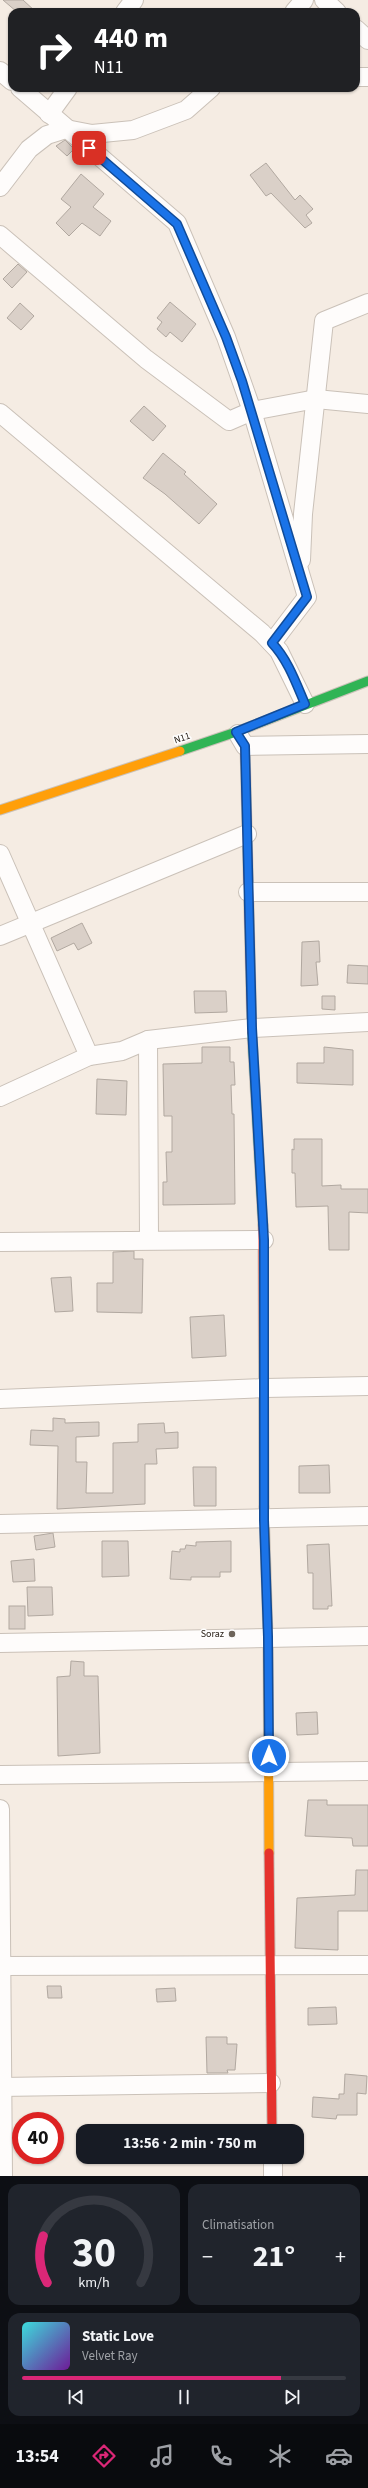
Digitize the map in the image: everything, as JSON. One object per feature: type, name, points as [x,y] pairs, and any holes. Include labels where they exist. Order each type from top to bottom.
[{"type":"street","points":[[297,8],[304,0]]},
{"type":"street","points":[[324,0],[333,8]]},
{"type":"street","points":[[360,33],[368,40]]},
{"type":"street","points":[[0,71],[8,78]]},
{"type":"street","points":[[24,92],[177,224],[226,337],[252,411],[307,597],[272,643]]},
{"type":"street","points":[[49,114],[65,92]]},
{"type":"street","points":[[0,187],[29,149],[47,135],[66,129],[92,134],[133,130],[186,110],[206,92]]},
{"type":"street","points":[[0,235],[146,359],[229,421],[252,411],[316,399],[368,404]]},
{"type":"street","points":[[300,573],[303,514],[324,321],[368,303]]},
{"type":"street","points":[[0,413],[272,643],[279,651],[290,670],[305,704]]},
{"type":"street","name":"N11","points":[[0,810],[241,739],[305,704],[368,681]]},
{"type":"street","points":[[272,2124],[269,1966],[268,1637],[264,1520],[264,1240],[252,1028],[247,834],[241,739],[368,744]]},
{"type":"street","points":[[0,936],[30,922],[247,834]]},
{"type":"street","points":[[0,854],[89,1056]]},
{"type":"street","points":[[248,892],[368,892]]},
{"type":"street","points":[[0,1097],[89,1056],[122,1051],[148,1040],[252,1028],[368,1022]]},
{"type":"street","points":[[148,1040],[149,1239]]},
{"type":"street","points":[[0,1242],[149,1239],[264,1240]]},
{"type":"street","points":[[0,1399],[265,1388],[368,1386]]},
{"type":"street","points":[[0,1524],[264,1520],[368,1516]]},
{"type":"street","points":[[0,1643],[368,1636]]},
{"type":"street","points":[[0,1775],[368,1771]]},
{"type":"street","points":[[0,1809],[0,2087],[3,2176]]},
{"type":"street","points":[[1,1966],[368,1965]]},
{"type":"street","points":[[0,2087],[271,2083]]},
{"type":"street","points":[[272,2164],[273,2176]]},
{"type":"building","points":[[3,0],[23,0],[32,8],[12,8]]},
{"type":"building","points":[[65,140],[74,149],[67,156],[56,146]]},
{"type":"building","points":[[266,163],[295,200],[300,195],[313,209],[306,215],[312,223],[305,228],[271,193],[266,196],[250,175]]},
{"type":"building","points":[[81,174],[104,194],[93,207],[111,221],[100,236],[82,223],[69,236],[56,223],[71,207],[61,199]]},
{"type":"building","points":[[18,264],[27,272],[12,288],[3,279]]},
{"type":"building","points":[[170,302],[196,324],[182,342],[170,332],[166,337],[157,329],[162,322],[157,318]]},
{"type":"building","points":[[20,303],[34,316],[21,330],[7,318]]},
{"type":"building","points":[[144,406],[166,426],[153,441],[130,421]]},
{"type":"building","points":[[163,453],[186,472],[184,474],[217,504],[199,524],[165,494],[143,478]]},
{"type":"building","points":[[82,923],[92,943],[78,950],[74,943],[57,951],[51,938]]},
{"type":"building","points":[[319,941],[320,962],[316,962],[318,985],[301,986],[302,942]]},
{"type":"building","points":[[348,965],[368,966],[368,984],[347,983]]},
{"type":"building","points":[[194,991],[226,991],[227,1012],[195,1013]]},
{"type":"building","points":[[322,996],[335,996],[335,1010],[322,1009]]},
{"type":"building","points":[[202,1047],[230,1047],[230,1062],[234,1062],[235,1085],[231,1085],[232,1114],[234,1114],[235,1204],[163,1205],[163,1182],[167,1182],[166,1152],[172,1152],[172,1116],[164,1116],[163,1064],[202,1063]]},
{"type":"building","points":[[324,1047],[353,1050],[353,1085],[297,1083],[297,1063],[324,1063]]},
{"type":"building","points":[[97,1079],[127,1081],[126,1115],[96,1114]]},
{"type":"building","points":[[294,1139],[322,1139],[322,1186],[341,1185],[341,1189],[368,1189],[368,1213],[349,1212],[349,1250],[329,1250],[328,1206],[296,1207],[295,1173],[292,1173],[292,1149],[294,1150]]},
{"type":"building","points":[[134,1251],[134,1259],[143,1259],[142,1313],[97,1312],[97,1283],[113,1283],[113,1252]]},
{"type":"building","points":[[71,1277],[73,1311],[55,1312],[51,1278]]},
{"type":"building","points":[[224,1315],[226,1356],[192,1358],[190,1317]]},
{"type":"building","points":[[53,1418],[65,1419],[65,1423],[99,1422],[99,1436],[76,1437],[76,1462],[87,1462],[86,1493],[113,1493],[113,1443],[138,1442],[138,1424],[164,1423],[165,1433],[178,1432],[178,1448],[156,1449],[157,1464],[145,1464],[145,1504],[57,1509],[58,1446],[30,1445],[31,1430],[53,1431]]},
{"type":"building","points":[[329,1465],[330,1493],[299,1493],[299,1466]]},
{"type":"building","points":[[193,1467],[216,1467],[216,1506],[194,1506]]},
{"type":"building","points":[[53,1533],[55,1547],[36,1550],[34,1536]]},
{"type":"building","points":[[102,1541],[128,1541],[129,1576],[102,1577]]},
{"type":"building","points":[[231,1541],[231,1572],[220,1572],[220,1577],[191,1577],[191,1580],[170,1579],[172,1551],[180,1552],[180,1549],[185,1549],[186,1545],[196,1546],[196,1542]]},
{"type":"building","points":[[329,1544],[332,1606],[328,1606],[328,1609],[313,1609],[313,1573],[308,1573],[307,1545]]},
{"type":"building","points":[[34,1559],[35,1581],[13,1582],[11,1561]]},
{"type":"building","points":[[27,1587],[52,1587],[53,1615],[28,1616]]},
{"type":"building","points":[[9,1606],[25,1606],[25,1629],[9,1629]]},
{"type":"building","points":[[71,1661],[84,1662],[84,1676],[98,1676],[100,1753],[58,1756],[57,1677],[70,1676]]},
{"type":"building","points":[[317,1712],[318,1734],[297,1735],[296,1713]]},
{"type":"building","points":[[308,1800],[327,1800],[327,1805],[368,1805],[368,1846],[353,1846],[352,1838],[305,1836]]},
{"type":"building","points":[[356,1870],[368,1870],[368,1911],[338,1911],[338,1950],[295,1948],[297,1898],[355,1895]]},
{"type":"building","points":[[47,1986],[61,1986],[62,1998],[48,1998]]},
{"type":"building","points":[[175,1988],[176,2001],[157,2002],[156,1989]]},
{"type":"building","points":[[336,2007],[337,2024],[308,2025],[308,2008]]},
{"type":"building","points":[[206,2037],[227,2037],[227,2044],[237,2044],[235,2070],[227,2070],[228,2073],[207,2073]]},
{"type":"building","points":[[345,2074],[367,2076],[366,2094],[357,2093],[357,2115],[337,2115],[336,2119],[312,2117],[313,2097],[339,2099],[339,2094],[344,2094]]},
{"type":"traffic: fast","points":[[180,751],[236,732],[368,681]]},
{"type":"traffic: fast","points":[[252,1033],[263,1225]]},
{"type":"traffic: slow","points":[[0,810],[180,751]]},
{"type":"traffic: slow","points":[[264,1507],[268,1637],[269,1853]]},
{"type":"traffic: jam","points":[[245,746],[252,1033]]},
{"type":"traffic: jam","points":[[263,1225],[264,1507]]},
{"type":"traffic: jam","points":[[269,1853],[272,2124]]},
{"type":"place","name":"Soraz","points":[[232,1634]]},
{"type":"route","points":[[89,148],[177,224],[226,337],[242,381],[307,597],[272,643],[279,651],[290,670],[305,704],[236,732],[245,746],[252,1028],[264,1240],[264,1520],[268,1637],[269,1756]]}]
